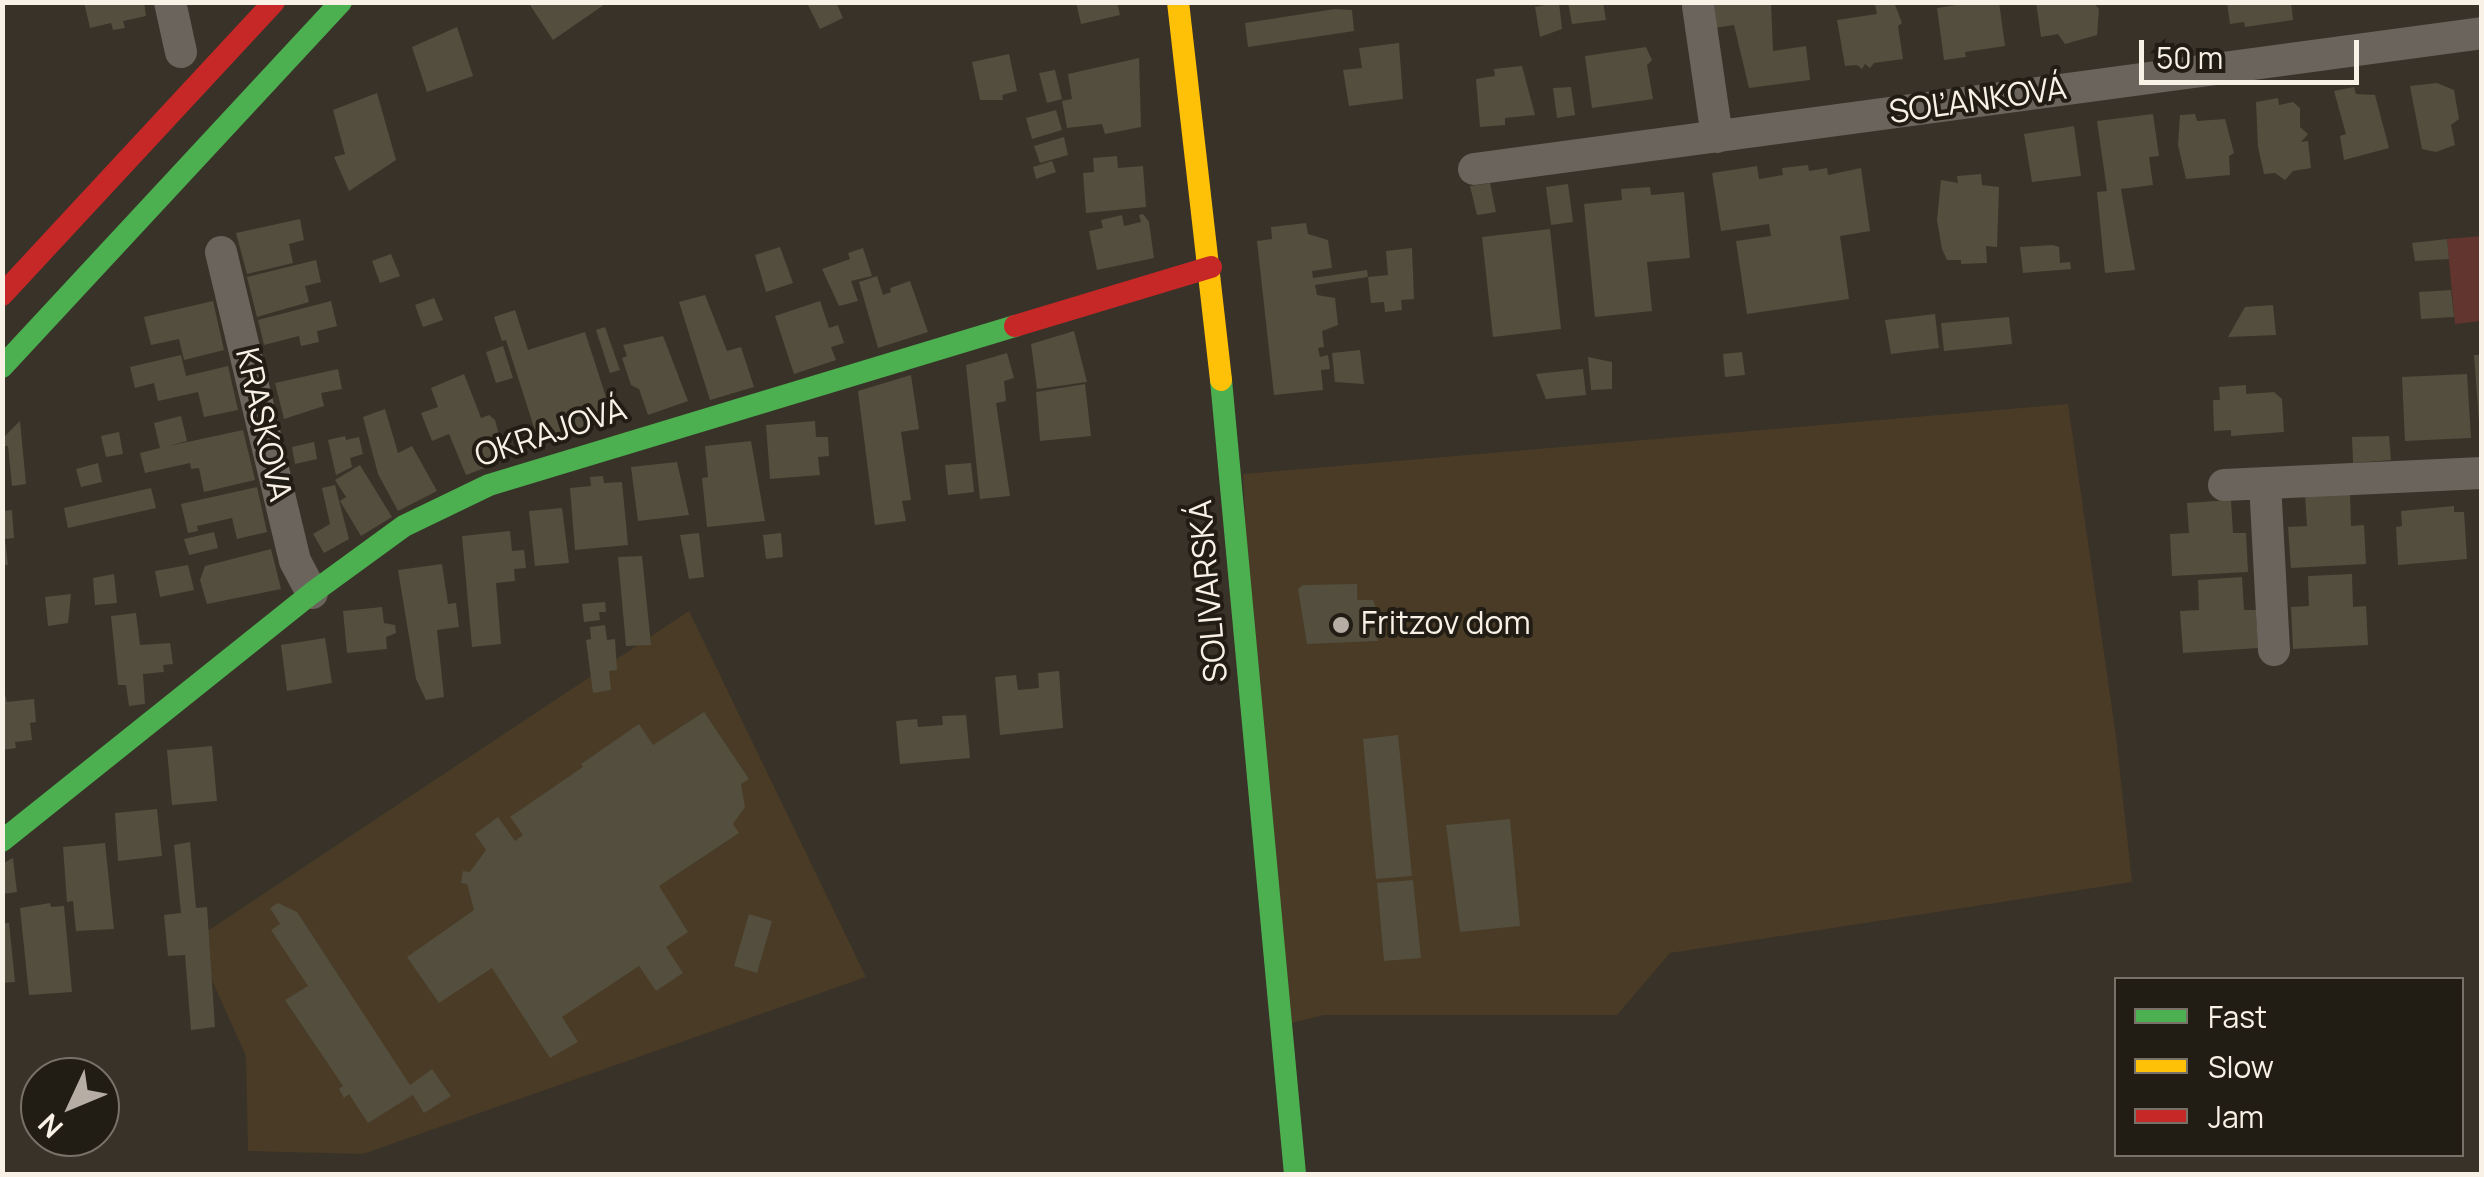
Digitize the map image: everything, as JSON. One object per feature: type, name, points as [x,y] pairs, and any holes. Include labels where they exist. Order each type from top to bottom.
[{"type":"street","points":[[170,2],[181,52]]},
{"type":"street","points":[[2,294],[274,2]]},
{"type":"street","points":[[2,367],[342,2]]},
{"type":"street","name":"SOLIVARSKÁ","points":[[1178,2],[1210,267],[1295,1174]]},
{"type":"street","points":[[1698,6],[1717,137]]},
{"type":"street","name":"SOĽANKOVÁ","points":[[1474,168],[2482,33]]},
{"type":"street","name":"KRASKOVA","points":[[221,252],[295,561],[312,594]]},
{"type":"street","name":"OKRAJOVÁ","points":[[2,841],[312,594],[404,526],[489,485],[1210,267]]},
{"type":"street","points":[[2224,485],[2482,473]]},
{"type":"street","points":[[2265,483],[2274,650]]},
{"type":"shaded area","points":[[2481,236],[2481,321],[2455,324],[2447,239]]},
{"type":"shaded area","points":[[2068,404],[2116,736],[2132,882],[1670,953],[1617,1015],[1324,1015],[1271,1028],[1243,474]]},
{"type":"shaded area","points":[[689,611],[866,977],[363,1154],[248,1151],[246,1056],[194,940]]},
{"type":"building","points":[[84,2],[144,2],[146,16],[123,21],[125,28],[113,30],[111,23],[90,28]]},
{"type":"building","points":[[528,2],[608,2],[553,40]]},
{"type":"building","points":[[836,2],[843,18],[820,29],[808,5]]},
{"type":"building","points":[[1076,2],[1117,2],[1120,15],[1081,24]]},
{"type":"building","points":[[1559,2],[1562,29],[1540,37],[1535,7]]},
{"type":"building","points":[[1568,2],[1603,2],[1606,20],[1572,24]]},
{"type":"building","points":[[1710,2],[1771,2],[1773,51],[1806,46],[1810,80],[1749,88],[1734,25],[1714,28]]},
{"type":"building","points":[[1894,2],[1902,23],[1898,26],[1903,59],[1874,63],[1870,68],[1865,64],[1862,69],[1857,65],[1845,66],[1837,20],[1877,14],[1875,4]]},
{"type":"building","points":[[1999,2],[2005,46],[1965,52],[1966,57],[1944,60],[1937,8]]},
{"type":"building","points":[[2036,2],[2093,2],[2099,9],[2097,35],[2065,44],[2058,34],[2041,37]]},
{"type":"building","points":[[2227,2],[2291,2],[2293,20],[2245,27],[2244,22],[2230,24]]},
{"type":"building","points":[[1335,9],[1352,10],[1354,31],[1248,47],[1245,23]]},
{"type":"building","points":[[457,27],[473,76],[427,92],[412,47]]},
{"type":"building","points":[[1399,43],[1403,99],[1349,106],[1343,70],[1362,68],[1359,48]]},
{"type":"building","points":[[1646,47],[1652,60],[1647,65],[1653,99],[1592,108],[1585,56]]},
{"type":"building","points":[[1009,54],[1017,91],[1002,95],[1003,100],[980,100],[972,62]]},
{"type":"building","points":[[1139,58],[1141,127],[1105,134],[1102,124],[1067,128],[1062,101],[1072,99],[1068,74]]},
{"type":"building","points":[[1522,66],[1535,115],[1505,118],[1505,125],[1480,127],[1476,79],[1495,76],[1494,69]]},
{"type":"building","points":[[1055,70],[1062,99],[1047,103],[1039,73]]},
{"type":"building","points":[[2437,83],[2454,90],[2459,119],[2451,125],[2455,145],[2436,152],[2422,149],[2410,86]]},
{"type":"building","points":[[1571,87],[1575,115],[1557,118],[1553,88]]},
{"type":"building","points":[[2354,87],[2356,94],[2375,95],[2389,148],[2344,160],[2340,136],[2346,134],[2334,91]]},
{"type":"building","points":[[377,93],[396,160],[349,191],[334,157],[345,154],[333,110]]},
{"type":"building","points":[[2278,98],[2279,105],[2293,102],[2300,108],[2300,127],[2308,134],[2301,142],[2308,141],[2311,168],[2293,171],[2285,180],[2275,173],[2264,174],[2258,147],[2256,102]]},
{"type":"building","points":[[1056,110],[1062,130],[1032,139],[1026,118]]},
{"type":"building","points":[[2153,114],[2159,156],[2149,157],[2153,185],[2121,189],[2135,270],[2105,273],[2097,192],[2107,191],[2097,121]]},
{"type":"building","points":[[2195,114],[2197,121],[2225,119],[2234,153],[2229,156],[2230,175],[2186,179],[2178,145],[2180,115]]},
{"type":"building","points":[[2074,126],[2081,176],[2032,182],[2024,134]]},
{"type":"building","points":[[1064,137],[1068,155],[1040,163],[1034,146]]},
{"type":"building","points":[[1117,156],[1118,168],[1143,166],[1146,207],[1086,213],[1083,173],[1094,172],[1093,158]]},
{"type":"building","points":[[1052,161],[1056,172],[1036,179],[1033,167]]},
{"type":"building","points":[[1808,165],[1809,171],[1827,168],[1828,175],[1861,168],[1870,231],[1840,236],[1849,299],[1747,314],[1736,241],[1771,236],[1769,224],[1721,231],[1712,173],[1757,166],[1759,179],[1783,175],[1782,168]]},
{"type":"building","points":[[1981,174],[1982,185],[1999,187],[1997,247],[1986,246],[1987,263],[1947,260],[1937,220],[1941,180],[1958,183],[1957,176]]},
{"type":"building","points":[[1490,183],[1496,212],[1477,215],[1470,186]]},
{"type":"building","points":[[1568,184],[1573,222],[1551,225],[1546,187]]},
{"type":"building","points":[[1650,187],[1651,195],[1684,192],[1690,258],[1647,262],[1652,311],[1595,317],[1584,204],[1622,200],[1621,189]]},
{"type":"building","points":[[1143,214],[1149,222],[1154,258],[1097,270],[1089,231],[1103,228],[1101,220],[1122,215],[1124,226],[1141,222],[1139,215]]},
{"type":"building","points":[[300,219],[304,240],[289,244],[293,263],[247,274],[236,233]]},
{"type":"building","points":[[1306,223],[1308,234],[1328,240],[1332,268],[1312,271],[1313,278],[1367,270],[1368,277],[1315,285],[1317,295],[1335,298],[1338,325],[1322,331],[1324,347],[1318,348],[1320,357],[1328,355],[1330,369],[1321,370],[1323,390],[1274,395],[1257,241],[1272,239],[1271,227]]},
{"type":"building","points":[[1550,229],[1561,329],[1493,337],[1482,237]]},
{"type":"building","points":[[2447,239],[2449,259],[2415,261],[2412,243]]},
{"type":"building","points":[[780,247],[793,283],[766,292],[755,255]]},
{"type":"building","points":[[2020,247],[2059,247],[2060,263],[2070,262],[2071,269],[2023,273]]},
{"type":"building","points":[[863,248],[872,276],[851,281],[858,301],[839,306],[822,269],[850,259],[848,253]]},
{"type":"building","points":[[1412,248],[1414,299],[1401,300],[1402,310],[1385,312],[1384,302],[1371,303],[1368,277],[1388,275],[1386,251]]},
{"type":"building","points":[[391,254],[400,276],[380,283],[372,261]]},
{"type":"building","points":[[316,260],[321,282],[305,286],[309,302],[257,317],[247,277]]},
{"type":"building","points":[[877,276],[883,295],[910,281],[928,332],[878,348],[859,282]]},
{"type":"building","points":[[2451,290],[2454,317],[2421,319],[2419,292]]},
{"type":"building","points":[[705,295],[727,351],[741,347],[754,387],[710,400],[679,302]]},
{"type":"building","points":[[434,298],[443,320],[423,327],[415,305]]},
{"type":"building","points":[[213,301],[224,350],[184,360],[179,339],[151,345],[144,317]]},
{"type":"building","points":[[331,301],[337,326],[317,331],[319,342],[301,346],[299,336],[264,345],[258,320]]},
{"type":"building","points":[[820,301],[829,328],[838,325],[844,343],[831,347],[836,360],[794,374],[775,316]]},
{"type":"building","points":[[2273,305],[2276,335],[2228,337],[2245,307]]},
{"type":"building","points":[[515,310],[528,350],[585,332],[614,422],[538,440],[506,340],[502,341],[494,317]]},
{"type":"building","points":[[1935,314],[1939,348],[1891,354],[1885,320]]},
{"type":"building","points":[[2009,317],[2012,344],[1944,351],[1941,323]]},
{"type":"building","points":[[605,327],[620,370],[610,373],[596,330]]},
{"type":"building","points":[[1074,331],[1087,382],[1037,389],[1031,344]]},
{"type":"building","points":[[663,336],[688,401],[648,415],[639,389],[631,385],[622,358],[627,356],[623,345]]},
{"type":"building","points":[[503,346],[513,378],[496,383],[486,352]]},
{"type":"building","points":[[1360,350],[1364,384],[1335,382],[1332,353]]},
{"type":"building","points":[[1742,352],[1745,375],[1725,377],[1723,354]]},
{"type":"building","points":[[1007,353],[1014,378],[1004,381],[1006,401],[996,403],[1010,496],[980,499],[966,365]]},
{"type":"building","points":[[181,355],[186,376],[228,366],[238,410],[204,417],[198,392],[158,401],[154,383],[135,388],[130,367]]},
{"type":"building","points":[[2474,355],[2482,355],[2482,421],[2479,421]]},
{"type":"building","points":[[1588,357],[1612,362],[1612,389],[1591,390]]},
{"type":"building","points":[[338,369],[342,389],[321,393],[324,406],[284,419],[275,383]]},
{"type":"building","points":[[1583,369],[1586,395],[1546,399],[1536,374]]},
{"type":"building","points":[[464,374],[481,418],[489,415],[495,420],[506,460],[466,475],[449,434],[432,441],[421,413],[438,407],[431,388]]},
{"type":"building","points":[[2467,374],[2471,438],[2405,441],[2402,377]]},
{"type":"building","points":[[911,375],[919,429],[901,432],[911,500],[902,501],[906,521],[875,525],[858,391]]},
{"type":"building","points":[[1085,384],[1091,436],[1040,441],[1036,392]]},
{"type":"building","points":[[2246,385],[2246,394],[2274,392],[2282,399],[2284,432],[2231,436],[2231,430],[2214,431],[2213,400],[2220,400],[2219,387]]},
{"type":"building","points":[[385,409],[398,453],[412,446],[437,491],[398,511],[378,474],[363,417]]},
{"type":"building","points":[[181,416],[187,441],[169,446],[243,430],[255,480],[204,492],[199,468],[191,469],[190,463],[145,473],[140,453],[160,448],[154,423]]},
{"type":"building","points":[[20,421],[26,484],[12,486],[8,446],[2,446],[2,439]]},
{"type":"building","points":[[815,421],[816,437],[828,437],[829,456],[818,457],[820,475],[770,479],[766,425]]},
{"type":"building","points":[[119,432],[123,454],[106,457],[101,436]]},
{"type":"building","points":[[345,436],[346,440],[359,437],[363,454],[350,458],[352,467],[336,475],[328,440]]},
{"type":"building","points":[[2389,436],[2391,460],[2353,463],[2352,437]]},
{"type":"building","points":[[751,441],[765,521],[707,527],[702,478],[708,477],[705,446]]},
{"type":"building","points":[[314,442],[317,459],[295,464],[292,447]]},
{"type":"building","points":[[677,462],[689,515],[638,521],[631,467]]},
{"type":"building","points":[[98,463],[102,482],[81,487],[76,469]]},
{"type":"building","points":[[971,463],[974,492],[948,495],[945,465]]},
{"type":"building","points":[[360,465],[392,517],[361,536],[340,501],[346,497],[335,480]]},
{"type":"building","points":[[603,476],[604,483],[622,482],[628,545],[575,550],[570,488],[591,486],[590,477]]},
{"type":"building","points":[[335,485],[349,539],[324,553],[313,534],[330,524],[322,488]]},
{"type":"building","points":[[257,487],[267,532],[237,539],[232,518],[197,526],[198,531],[188,533],[181,504]]},
{"type":"building","points":[[151,488],[156,508],[68,528],[64,508]]},
{"type":"building","points":[[2350,493],[2351,526],[2364,525],[2366,564],[2291,568],[2288,527],[2307,526],[2305,496]]},
{"type":"building","points":[[2231,500],[2233,533],[2246,533],[2248,572],[2172,576],[2170,534],[2189,533],[2187,503]]},
{"type":"building","points":[[2454,506],[2454,512],[2464,512],[2467,559],[2398,565],[2396,527],[2402,526],[2401,511]]},
{"type":"building","points":[[562,508],[569,563],[535,566],[529,511]]},
{"type":"building","points":[[12,510],[14,538],[5,539],[8,565],[2,565],[2,511]]},
{"type":"building","points":[[510,531],[512,551],[524,550],[526,568],[514,569],[515,581],[496,583],[501,644],[472,647],[462,536]]},
{"type":"building","points":[[214,532],[218,548],[189,555],[184,539]]},
{"type":"building","points":[[699,533],[704,577],[689,579],[680,535]]},
{"type":"building","points":[[781,533],[783,557],[766,559],[763,535]]},
{"type":"building","points":[[271,549],[281,589],[207,604],[200,580],[205,566]]},
{"type":"building","points":[[642,556],[651,645],[626,646],[618,557]]},
{"type":"building","points":[[442,564],[448,604],[456,603],[459,627],[437,630],[444,697],[426,700],[416,679],[398,570]]},
{"type":"building","points":[[188,565],[194,590],[160,597],[155,571]]},
{"type":"building","points":[[114,574],[117,603],[95,605],[93,578]]},
{"type":"building","points":[[2352,574],[2353,607],[2366,606],[2368,645],[2293,649],[2291,607],[2309,606],[2308,576]]},
{"type":"building","points":[[2242,577],[2244,610],[2256,610],[2258,648],[2183,653],[2180,611],[2199,610],[2198,580]]},
{"type":"building","name":"Fritzov dom","points":[[1357,584],[1357,600],[1373,600],[1376,608],[1378,641],[1307,644],[1298,589],[1303,585]]},
{"type":"building","points":[[71,594],[68,623],[48,626],[45,597]]},
{"type":"building","points":[[605,602],[606,612],[599,612],[600,620],[584,622],[582,604]]},
{"type":"building","points":[[382,607],[384,623],[395,625],[396,633],[386,637],[387,649],[347,653],[343,611]]},
{"type":"building","points":[[136,613],[140,645],[170,643],[173,664],[163,665],[164,672],[143,674],[145,704],[129,706],[126,685],[118,685],[111,616]]},
{"type":"building","points":[[605,625],[607,640],[615,639],[617,670],[609,671],[611,690],[593,693],[586,640],[591,639],[590,627]]},
{"type":"building","points":[[325,638],[332,683],[287,691],[281,645]]},
{"type":"building","points":[[1059,671],[1063,728],[1000,735],[995,677],[1016,675],[1018,690],[1039,688],[1038,673]]},
{"type":"building","points":[[2,684],[7,702],[34,699],[36,722],[30,723],[32,740],[15,742],[16,748],[2,750]]},
{"type":"building","points":[[704,712],[749,779],[741,784],[745,807],[733,824],[739,833],[659,886],[688,932],[666,947],[683,973],[656,991],[639,966],[562,1017],[578,1042],[550,1058],[492,968],[439,1003],[407,957],[474,910],[467,884],[461,883],[463,871],[470,872],[486,850],[475,834],[498,817],[515,841],[523,835],[510,817],[639,724],[653,745]]},
{"type":"building","points":[[966,715],[970,758],[900,764],[896,721],[917,719],[918,727],[943,725],[942,716]]},
{"type":"building","points":[[1398,735],[1412,876],[1376,879],[1363,739]]},
{"type":"building","points":[[212,746],[217,801],[172,805],[167,750]]},
{"type":"building","points":[[157,809],[162,856],[118,861],[115,813]]},
{"type":"building","points":[[1510,819],[1520,926],[1460,932],[1446,825]]},
{"type":"building","points":[[190,842],[196,908],[207,907],[215,1027],[191,1030],[185,955],[168,956],[164,915],[181,913],[174,845]]},
{"type":"building","points":[[105,843],[114,929],[76,931],[73,901],[67,902],[63,847]]},
{"type":"building","points":[[13,858],[17,892],[2,894],[2,864]]},
{"type":"building","points":[[1413,880],[1421,958],[1384,961],[1377,883]]},
{"type":"building","points":[[50,903],[51,907],[64,906],[72,992],[29,995],[20,908]]},
{"type":"building","points":[[278,903],[297,912],[410,1085],[432,1069],[451,1096],[424,1113],[413,1095],[368,1123],[349,1094],[344,1098],[339,1089],[343,1086],[285,1000],[308,986],[271,930],[280,924],[270,908]]},
{"type":"building","points":[[749,914],[772,921],[757,973],[734,966]]},
{"type":"building","points":[[2,923],[9,923],[15,982],[2,983]]},
{"type":"traffic: fast","points":[[2,367],[341,2]]},
{"type":"traffic: fast","points":[[2,841],[312,593],[404,526],[489,485],[1015,326]]},
{"type":"traffic: fast","points":[[1221,380],[1295,1174]]},
{"type":"traffic: slow","points":[[1178,2],[1221,380]]},
{"type":"traffic: jam","points":[[2,295],[274,2]]},
{"type":"traffic: jam","points":[[1015,326],[1211,267]]},
{"type":"place","name":"Fritzov dom","points":[[1341,625]]}]
